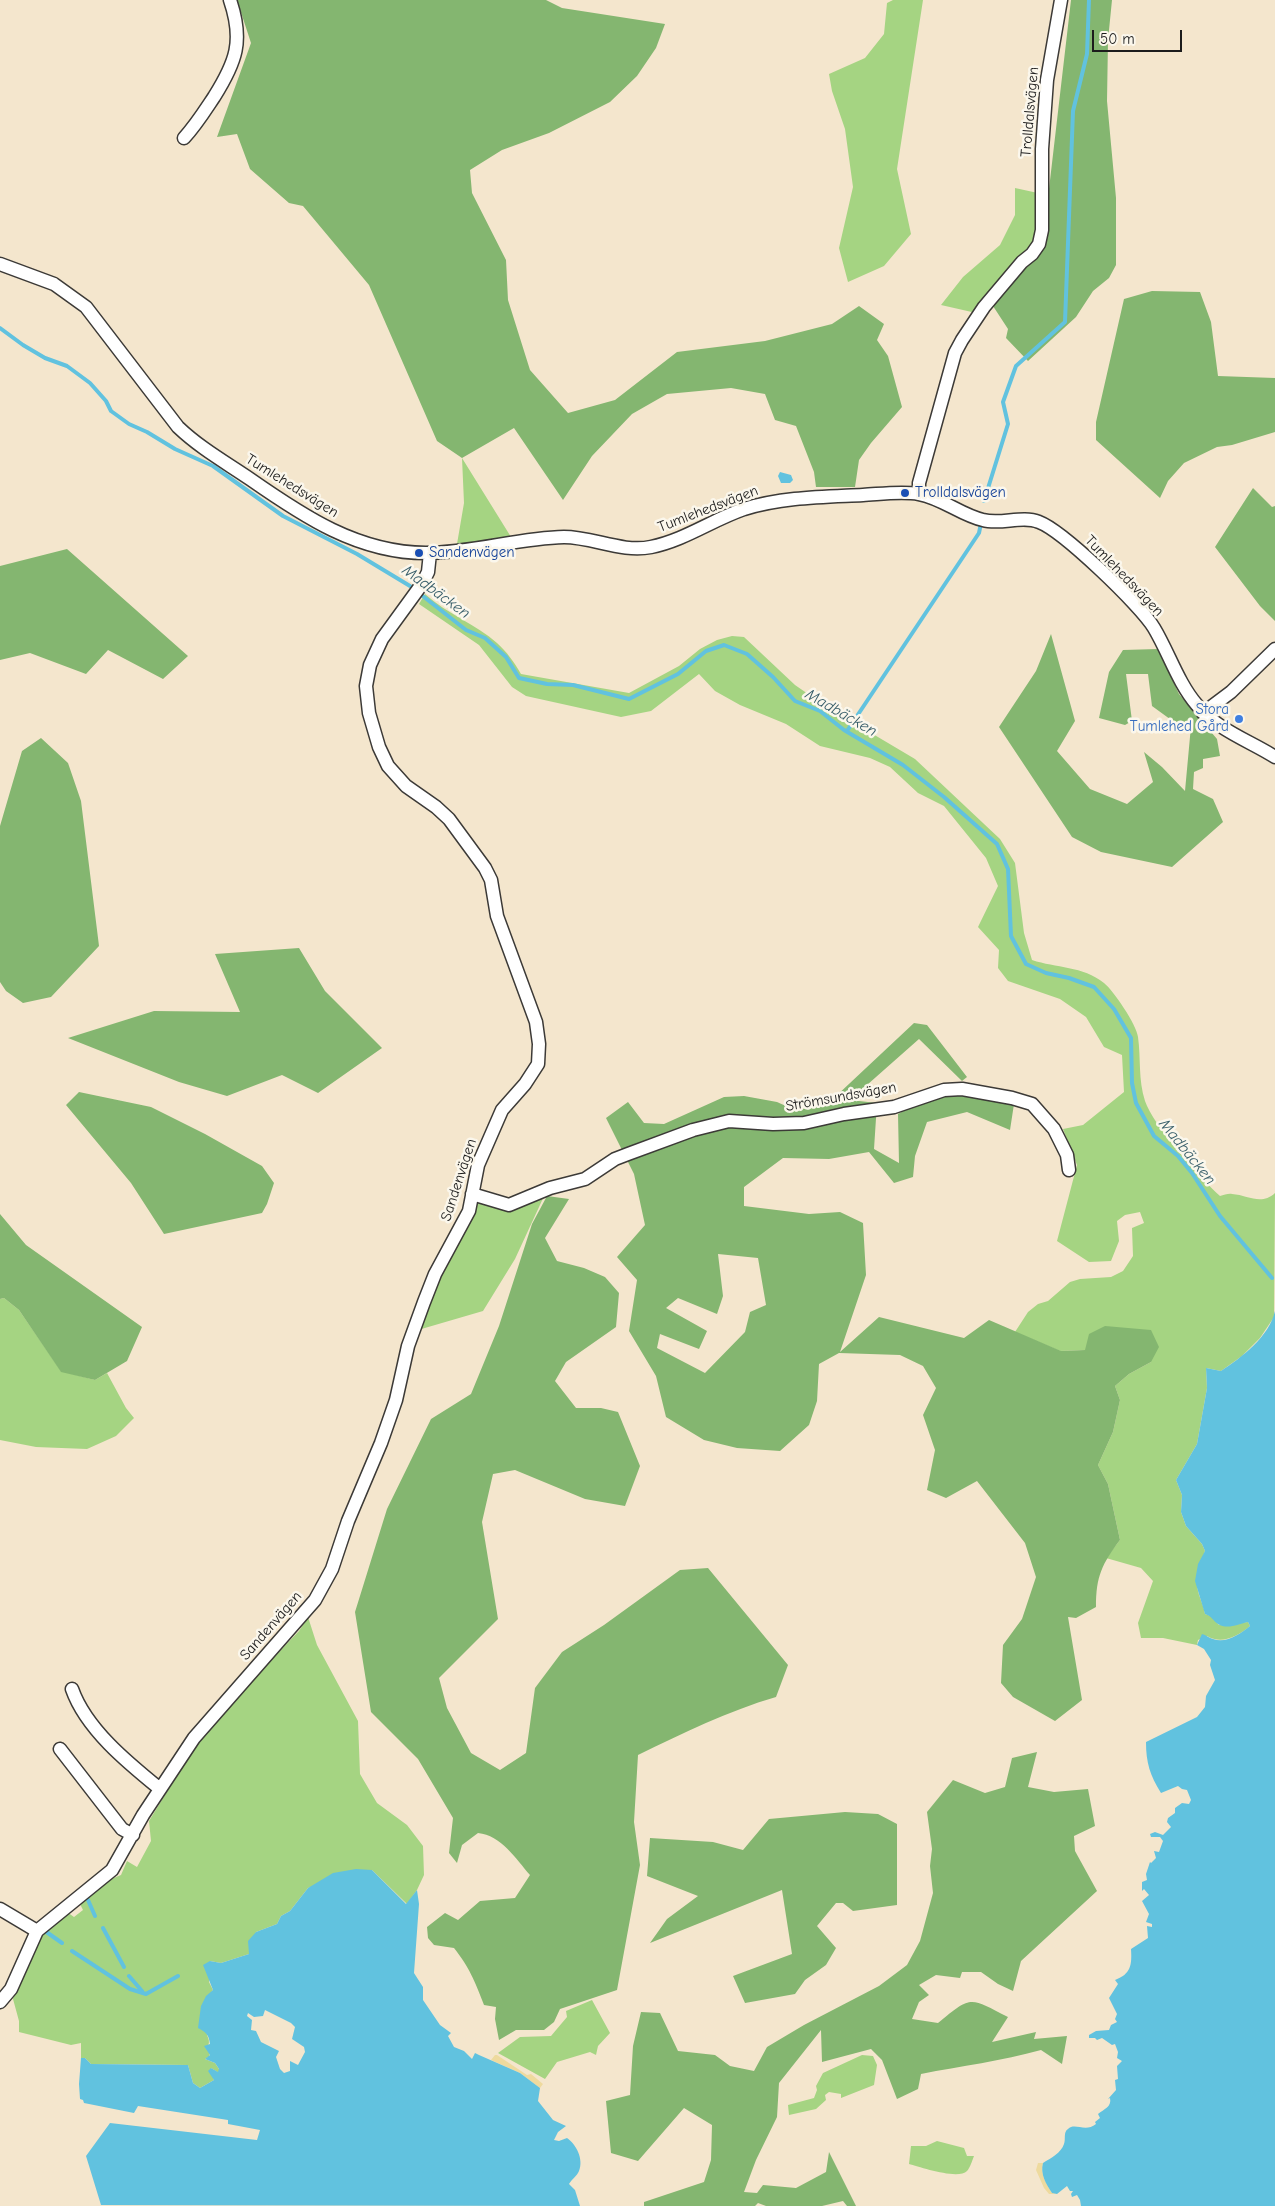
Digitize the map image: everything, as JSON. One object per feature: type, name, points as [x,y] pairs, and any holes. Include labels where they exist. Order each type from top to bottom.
[{"type":"street","points":[[184,138],[196,125],[228,74],[236,55],[238,33],[236,17],[230,0]]},
{"type":"street","name":"Trolldalsvägen","points":[[919,494],[919,483],[955,354],[984,307],[1039,244],[1042,230],[1042,148],[1047,80],[1061,0]]},
{"type":"street","name":"Tumlehedsvägen","points":[[0,264],[54,284],[86,307],[178,427],[194,442],[278,500],[330,530],[374,546],[430,553],[486,548],[563,537],[631,548],[649,548],[682,538],[746,509],[804,497],[919,494],[933,498],[986,521],[1029,519],[1051,528],[1072,545],[1144,615],[1152,625],[1188,694],[1203,713],[1275,758]]},
{"type":"street","name":"Sandenvägen","points":[[0,2002],[11,1989],[37,1930],[112,1870],[143,1815],[194,1738],[235,1690],[299,1621],[326,1582],[396,1400],[414,1326],[435,1274],[469,1211],[478,1165],[498,1118],[534,1072],[540,1054],[533,1014],[503,932],[491,880],[485,868],[449,819],[436,807],[406,786],[392,772],[379,748],[370,717],[366,686],[370,665],[382,639],[419,589],[428,572],[430,553]]},
{"type":"street","points":[[1203,713],[1231,692],[1275,649]]},
{"type":"street","name":"Strömsundsvägen","points":[[472,1194],[509,1205],[550,1188],[585,1179],[621,1157],[709,1125],[729,1121],[773,1124],[804,1123],[844,1114],[894,1107],[952,1089],[1012,1098],[1032,1104],[1054,1128],[1067,1155],[1069,1170]]},
{"type":"street","points":[[72,1689],[77,1703],[87,1720],[137,1771],[160,1789]]},
{"type":"street","points":[[60,1749],[122,1829],[133,1835]]},
{"type":"street","points":[[0,1909],[37,1930]]},
{"type":"green space","points":[[237,0],[546,0],[562,8],[665,24],[656,48],[637,76],[610,102],[549,133],[502,150],[470,170],[472,193],[506,260],[508,300],[530,370],[568,413],[615,400],[677,352],[765,341],[832,324],[859,306],[884,324],[877,340],[888,356],[902,407],[859,460],[855,487],[816,487],[814,472],[796,426],[775,420],[765,394],[731,388],[667,394],[632,414],[592,456],[563,500],[514,428],[462,458],[437,441],[369,285],[303,206],[289,203],[250,169],[237,134],[217,137],[251,43]]},
{"type":"green space","points":[[893,0],[923,0],[897,169],[911,234],[884,266],[848,282],[839,248],[853,187],[845,129],[832,91],[829,74],[865,58],[884,34],[887,3]]},
{"type":"green space","points":[[1071,0],[1112,0],[1108,40],[1107,101],[1116,198],[1116,265],[1109,278],[1093,291],[1076,317],[1028,361],[1006,338],[1008,329],[993,306],[1042,249]]},
{"type":"green space","points":[[1015,188],[1047,195],[1048,232],[985,315],[941,305],[963,277],[1000,245],[1015,215]]},
{"type":"green space","points":[[1152,291],[1200,292],[1211,322],[1218,376],[1275,378],[1275,432],[1232,445],[1217,447],[1184,463],[1168,481],[1160,498],[1096,440],[1096,422],[1124,299]]},
{"type":"green space","points":[[462,458],[511,537],[457,544],[464,503]]},
{"type":"green space","points":[[1253,488],[1272,507],[1275,506],[1275,621],[1260,606],[1215,547]]},
{"type":"green space","points":[[67,549],[188,656],[163,679],[108,650],[86,674],[30,653],[0,660],[0,566]]},
{"type":"green space","points":[[425,594],[489,636],[510,657],[521,674],[629,693],[679,666],[700,649],[717,640],[732,636],[744,637],[795,685],[824,705],[915,759],[1000,839],[1015,863],[1024,933],[1032,960],[1087,973],[1104,983],[1113,993],[1129,1016],[1137,1032],[1141,1085],[1145,1101],[1167,1137],[1220,1196],[1231,1194],[1254,1199],[1265,1199],[1275,1193],[1274,1317],[1260,1338],[1242,1356],[1221,1371],[1206,1368],[1207,1388],[1197,1444],[1176,1480],[1182,1495],[1181,1512],[1186,1526],[1202,1544],[1205,1551],[1198,1572],[1197,1583],[1205,1614],[1211,1616],[1219,1625],[1248,1622],[1250,1626],[1230,1638],[1218,1640],[1207,1636],[1198,1640],[1197,1645],[1163,1638],[1141,1638],[1138,1623],[1153,1581],[1141,1568],[1106,1558],[1120,1540],[1108,1484],[1098,1465],[1113,1432],[1120,1400],[1115,1386],[1129,1374],[1151,1362],[1086,1350],[1060,1351],[1015,1332],[1028,1312],[1038,1304],[1048,1301],[1070,1282],[1080,1279],[1111,1277],[1123,1271],[1133,1256],[1132,1228],[1144,1223],[1140,1212],[1125,1215],[1117,1221],[1119,1241],[1111,1261],[1089,1262],[1057,1241],[1077,1165],[1063,1129],[1083,1125],[1124,1092],[1122,1055],[1104,1047],[1086,1017],[1060,999],[1008,981],[998,968],[999,950],[978,927],[998,886],[986,858],[944,806],[918,793],[890,767],[870,758],[820,746],[786,724],[740,705],[715,691],[699,674],[651,711],[621,717],[526,696],[512,687],[479,645],[419,604]]},
{"type":"green space","points":[[1051,634],[1075,721],[1057,751],[1090,789],[1127,804],[1153,782],[1144,752],[1162,767],[1185,791],[1191,726],[1174,722],[1152,706],[1148,674],[1126,674],[1132,721],[1125,725],[1099,718],[1109,672],[1123,650],[1158,649],[1179,694],[1217,739],[1220,756],[1203,759],[1203,768],[1194,772],[1193,789],[1213,799],[1223,822],[1172,867],[1101,852],[1072,837],[999,727],[1036,671]]},
{"type":"green space","points":[[41,738],[68,763],[81,801],[99,946],[51,997],[23,1003],[6,991],[0,982],[0,826],[22,751]]},
{"type":"green space","points":[[299,948],[325,991],[382,1048],[318,1093],[282,1075],[227,1096],[179,1082],[68,1038],[154,1011],[240,1012],[215,954]]},
{"type":"green space","points":[[914,1023],[927,1025],[967,1077],[962,1081],[919,1039],[850,1100],[877,1103],[874,1149],[899,1163],[898,1114],[929,1100],[942,1097],[968,1096],[1014,1104],[1010,1130],[967,1112],[927,1122],[915,1156],[913,1177],[894,1183],[869,1152],[829,1159],[783,1158],[744,1187],[744,1206],[809,1214],[840,1212],[863,1223],[866,1275],[840,1352],[879,1317],[964,1338],[989,1320],[1061,1351],[1085,1350],[1089,1334],[1105,1326],[1151,1330],[1159,1347],[1151,1362],[1129,1374],[1115,1386],[1120,1400],[1113,1432],[1098,1465],[1108,1484],[1120,1540],[1101,1571],[1097,1587],[1096,1607],[1076,1618],[1068,1617],[1082,1700],[1055,1721],[1013,1697],[1001,1683],[1003,1645],[1022,1619],[1036,1577],[1025,1543],[977,1481],[946,1498],[927,1490],[935,1450],[923,1415],[936,1388],[923,1366],[900,1355],[839,1353],[819,1364],[817,1401],[809,1425],[780,1451],[737,1448],[704,1440],[666,1417],[656,1376],[629,1331],[637,1280],[617,1257],[645,1225],[634,1174],[606,1118],[628,1102],[644,1123],[664,1124],[724,1097],[744,1096],[777,1102],[797,1111],[834,1098]],"holes":[[[718,1254],[758,1258],[766,1305],[750,1312],[745,1332],[705,1373],[657,1348],[660,1334],[699,1349],[707,1331],[666,1308],[678,1298],[717,1314],[723,1296]]]},
{"type":"green space","points":[[79,1092],[151,1107],[205,1134],[262,1166],[274,1183],[262,1213],[164,1234],[131,1183],[66,1105]]},
{"type":"green space","points":[[545,1194],[515,1259],[483,1311],[418,1330],[426,1305],[475,1205],[480,1201],[511,1208]]},
{"type":"green space","points":[[547,1196],[569,1199],[545,1238],[557,1261],[584,1268],[605,1277],[619,1293],[616,1327],[566,1362],[555,1381],[576,1408],[601,1408],[618,1412],[640,1466],[625,1506],[585,1499],[515,1470],[493,1474],[482,1522],[498,1619],[439,1678],[447,1708],[471,1753],[500,1770],[526,1753],[535,1688],[562,1652],[604,1625],[680,1570],[708,1568],[788,1665],[776,1697],[723,1716],[638,1755],[634,1822],[640,1865],[617,1990],[560,2009],[554,2022],[544,2030],[516,2030],[499,2040],[495,2019],[496,2007],[484,2005],[471,1975],[454,1948],[434,1945],[428,1938],[427,1927],[445,1913],[458,1920],[480,1901],[515,1898],[530,1875],[501,1843],[486,1835],[478,1833],[462,1845],[457,1863],[449,1853],[453,1818],[418,1759],[371,1712],[355,1612],[387,1509],[431,1419],[471,1394],[499,1326],[532,1224]]},
{"type":"green space","points":[[0,1214],[26,1245],[142,1327],[127,1361],[95,1380],[61,1372],[19,1310],[4,1298],[0,1299]]},
{"type":"green space","points":[[4,1298],[19,1310],[61,1371],[95,1380],[107,1373],[126,1408],[134,1418],[116,1436],[87,1449],[36,1447],[0,1440],[0,1299]]},
{"type":"green space","points":[[308,1617],[317,1645],[358,1721],[360,1774],[377,1803],[407,1825],[423,1846],[424,1875],[417,1890],[407,1904],[372,1870],[308,1888],[290,1911],[281,1916],[277,1924],[256,1932],[249,1954],[221,1963],[210,1961],[209,1982],[213,1990],[210,1994],[206,2032],[209,2041],[207,2048],[210,2053],[209,2057],[205,2059],[215,2063],[219,2073],[211,2068],[214,2080],[200,2088],[193,2083],[188,2065],[91,2064],[85,2058],[81,2058],[81,2043],[71,2045],[19,2032],[19,2021],[13,1999],[37,1939],[67,1912],[74,1917],[83,1910],[79,1902],[109,1880],[121,1875],[127,1861],[137,1867],[151,1841],[149,1821],[196,1744],[299,1631]]},
{"type":"green space","points":[[1037,1752],[1028,1787],[1054,1792],[1088,1789],[1095,1826],[1074,1836],[1075,1851],[1097,1891],[1021,1961],[1013,1991],[998,1984],[981,1972],[962,1972],[960,1978],[936,1975],[919,1985],[929,1995],[919,2002],[912,2019],[938,2023],[958,2007],[971,2002],[978,2003],[1008,2017],[992,2042],[1036,2032],[1034,2039],[1067,2036],[1062,2064],[1041,2050],[921,2074],[918,2089],[897,2099],[882,2060],[871,2049],[822,2062],[821,2030],[779,2083],[777,2117],[756,2160],[744,2192],[757,2193],[763,2185],[796,2188],[826,2172],[829,2152],[856,2206],[847,2206],[843,2201],[822,2206],[766,2206],[758,2203],[755,2206],[644,2206],[644,2202],[704,2182],[711,2160],[712,2125],[684,2108],[638,2161],[611,2153],[606,2101],[630,2095],[633,2046],[641,2012],[660,2013],[678,2051],[715,2055],[730,2066],[754,2071],[767,2047],[804,2025],[879,1986],[907,1965],[920,1941],[933,1893],[930,1866],[932,1849],[927,1812],[953,1780],[985,1793],[1005,1787],[1012,1758]]},
{"type":"green space","points":[[845,1812],[878,1814],[897,1824],[897,1905],[853,1911],[843,1903],[836,1903],[817,1926],[836,1948],[826,1965],[805,1980],[795,1994],[745,2003],[733,1976],[792,1954],[782,1890],[650,1943],[667,1919],[698,1896],[647,1876],[650,1838],[713,1842],[743,1850],[769,1819]]},
{"type":"green space","points":[[592,2000],[610,2033],[598,2046],[596,2055],[590,2052],[557,2062],[545,2079],[498,2053],[520,2037],[551,2036],[567,2017],[566,2011]]},
{"type":"green space","points":[[862,2055],[873,2056],[877,2065],[874,2085],[841,2098],[841,2094],[829,2092],[825,2095],[826,2100],[816,2109],[789,2115],[788,2105],[814,2098],[817,2090],[816,2086],[823,2073]]},
{"type":"green space","points":[[937,2141],[964,2148],[967,2156],[974,2156],[967,2171],[948,2174],[909,2164],[911,2146],[926,2146]]},
{"type":"sand","points":[[495,2055],[527,2075],[531,2074],[543,2084],[540,2088],[520,2073],[491,2060]]},
{"type":"sand","points":[[1038,2163],[1043,2163],[1042,2171],[1046,2182],[1052,2193],[1057,2194],[1049,2194],[1044,2188],[1036,2170]]},
{"type":"water","points":[[780,472],[791,475],[793,480],[790,483],[781,483],[778,476]]},
{"type":"water","points":[[1275,1311],[1275,2206],[1081,2206],[1077,2195],[1072,2197],[1073,2191],[1070,2191],[1067,2186],[1057,2194],[1052,2193],[1043,2175],[1043,2163],[1061,2150],[1068,2129],[1071,2127],[1088,2128],[1096,2124],[1095,2122],[1100,2118],[1098,2114],[1109,2106],[1110,2098],[1108,2099],[1116,2090],[1115,2080],[1118,2079],[1117,2066],[1122,2061],[1117,2058],[1118,2052],[1115,2044],[1112,2045],[1102,2038],[1097,2040],[1089,2038],[1089,2035],[1096,2031],[1109,2030],[1111,2025],[1117,2022],[1115,2019],[1117,2014],[1109,1998],[1118,1984],[1115,1980],[1127,1972],[1131,1964],[1131,1949],[1148,1938],[1147,1926],[1152,1927],[1152,1924],[1146,1922],[1149,1914],[1142,1901],[1149,1895],[1144,1889],[1142,1891],[1142,1882],[1147,1880],[1146,1874],[1150,1862],[1156,1858],[1154,1851],[1159,1852],[1163,1841],[1160,1837],[1151,1837],[1150,1834],[1155,1832],[1163,1835],[1171,1827],[1167,1822],[1168,1818],[1175,1813],[1175,1808],[1182,1803],[1189,1804],[1191,1800],[1187,1790],[1178,1786],[1161,1793],[1149,1769],[1146,1742],[1197,1717],[1205,1707],[1206,1696],[1215,1680],[1210,1665],[1211,1660],[1204,1649],[1197,1645],[1202,1634],[1213,1639],[1223,1640],[1237,1635],[1250,1626],[1248,1622],[1233,1626],[1222,1626],[1205,1614],[1195,1581],[1198,1564],[1205,1551],[1202,1544],[1186,1526],[1181,1512],[1182,1495],[1176,1480],[1197,1444],[1207,1388],[1206,1368],[1221,1371],[1246,1353],[1261,1338]]},
{"type":"water","points":[[356,1869],[372,1870],[406,1904],[417,1890],[419,1904],[414,1973],[423,1987],[423,2000],[440,2025],[451,2033],[448,2036],[454,2047],[464,2051],[472,2059],[475,2053],[520,2073],[540,2088],[538,2101],[553,2120],[566,2126],[558,2132],[554,2140],[559,2141],[567,2138],[573,2144],[580,2157],[579,2171],[569,2184],[575,2190],[580,2206],[101,2205],[86,2156],[110,2123],[257,2140],[260,2130],[228,2124],[228,2120],[138,2106],[134,2113],[84,2103],[80,2099],[79,2084],[81,2058],[85,2058],[91,2064],[188,2065],[193,2083],[200,2088],[214,2080],[208,2071],[211,2068],[218,2072],[219,2069],[215,2063],[205,2059],[210,2055],[204,2046],[210,2044],[210,2041],[207,2034],[198,2028],[201,2006],[206,1996],[213,1990],[203,1965],[210,1961],[221,1963],[249,1954],[248,1941],[256,1932],[277,1924],[281,1916],[290,1911],[308,1888],[333,1873]],"holes":[[[265,2010],[291,2023],[295,2027],[292,2039],[304,2047],[305,2052],[298,2065],[290,2061],[290,2071],[284,2073],[280,2069],[276,2057],[279,2051],[261,2042],[256,2031],[251,2030],[252,2020],[247,2016],[248,2013],[254,2017],[263,2016]]]},
{"type":"waterway","points":[[984,501],[1008,424],[1003,402],[1016,366],[1065,322],[1073,111],[1087,54],[1089,0]]},
{"type":"waterway","name":"Madbäcken","points":[[0,328],[23,345],[45,358],[67,366],[90,383],[106,401],[111,411],[129,424],[147,432],[175,449],[213,466],[283,516],[357,554],[410,586],[466,630],[485,638],[506,657],[519,678],[547,684],[573,685],[629,699],[678,674],[706,651],[724,645],[747,654],[773,677],[795,701],[820,711],[844,730],[903,765],[944,797],[997,844],[1008,869],[1011,936],[1026,964],[1046,973],[1069,978],[1094,987],[1114,1009],[1131,1038],[1132,1083],[1136,1103],[1154,1136],[1178,1156],[1192,1173],[1220,1216],[1272,1278]]},
{"type":"waterway","points":[[847,731],[979,533],[981,523]]},
{"type":"waterway","points":[[88,1900],[95,1916]]},
{"type":"waterway","points":[[103,1928],[124,1967]]},
{"type":"waterway","points":[[45,1931],[62,1943]]},
{"type":"waterway","points":[[72,1951],[130,1989],[146,1994],[178,1976]]},
{"type":"waterway","points":[[129,1976],[142,1991]]},
{"type":"place","name":"Trolldalsvägen","points":[[905,493]]},
{"type":"place","name":"Sandenvägen","points":[[419,553]]},
{"type":"place","name":"Stora Tumlehed Gård","points":[[1239,719]]}]
